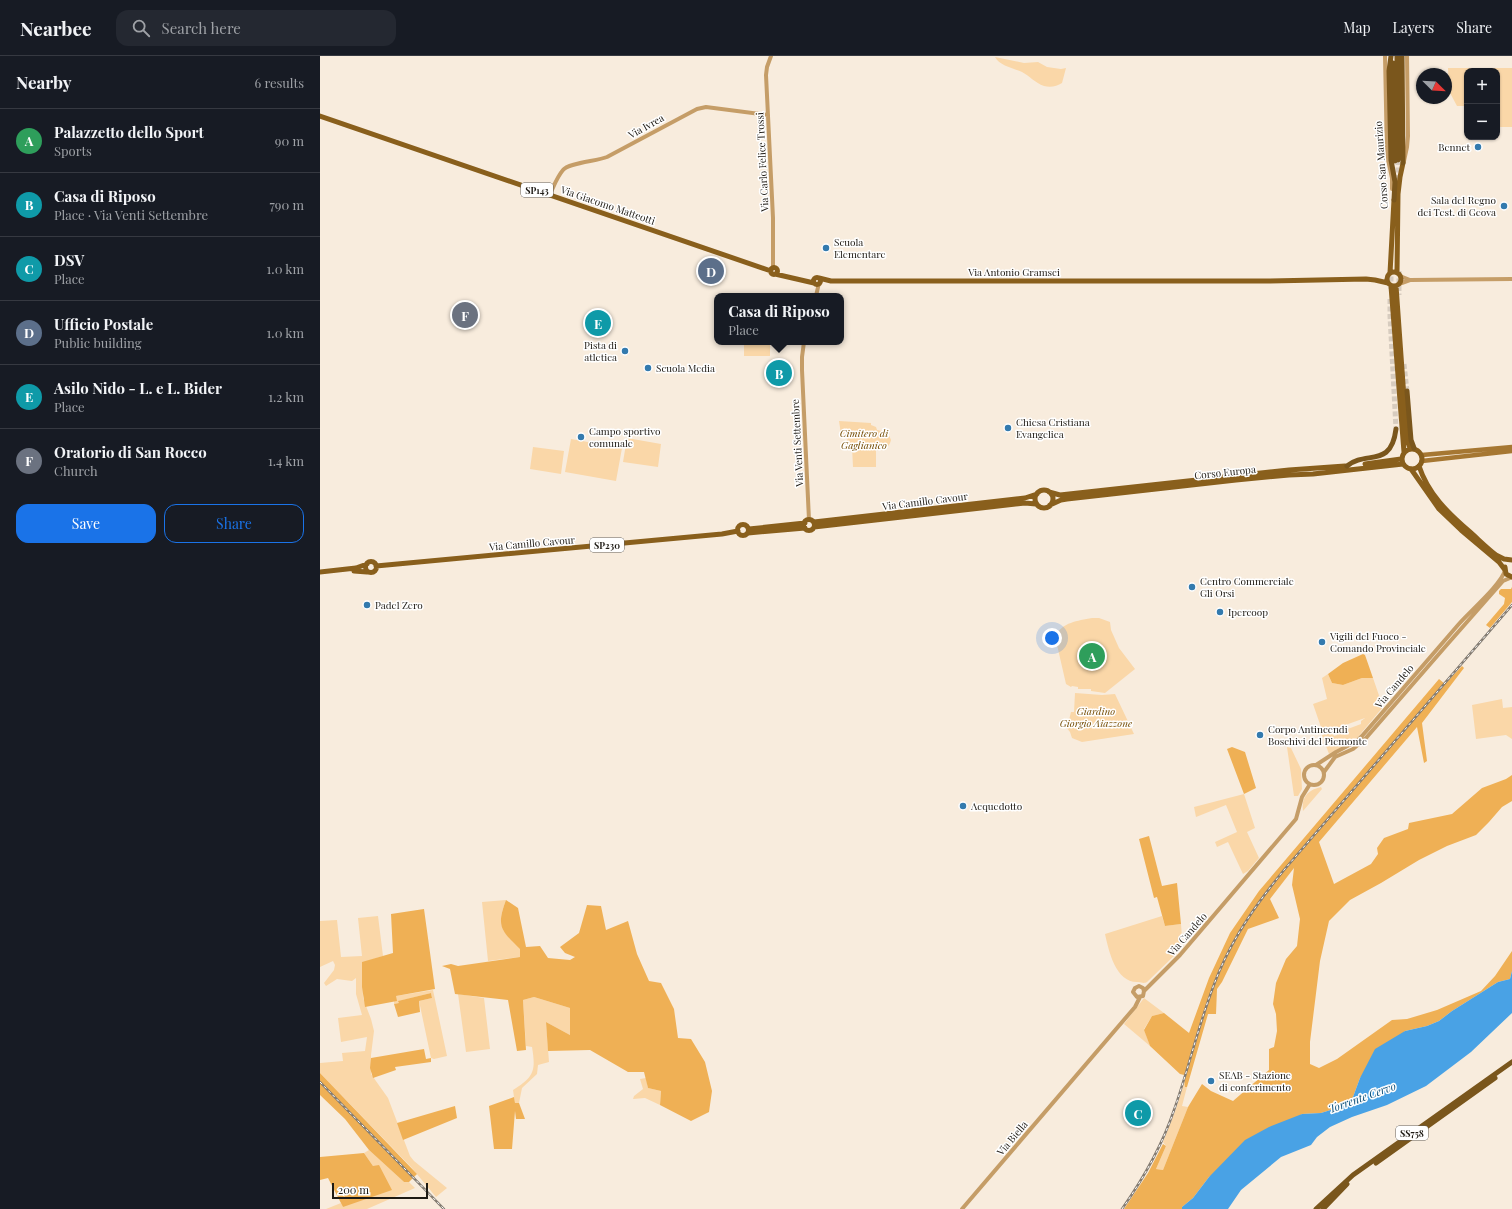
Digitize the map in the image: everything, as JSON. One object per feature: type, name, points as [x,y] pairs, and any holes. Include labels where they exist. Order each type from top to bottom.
[{"type":"highway","points":[[1392,56],[1389,78],[1391,160],[1394,182],[1394,200]]},
{"type":"highway","points":[[1392,56],[1399,161]]},
{"type":"highway","points":[[1397,56],[1399,161]]},
{"type":"highway","points":[[1399,161],[1402,56]]},
{"type":"highway","points":[[1407,391],[1412,448]]},
{"type":"highway","points":[[1347,466],[1352,462],[1380,456],[1387,451],[1392,443],[1396,429]]},
{"type":"highway","name":"SS758","points":[[1316,1209],[1353,1175],[1512,1062]]},
{"type":"highway","name":"SS758","points":[[1322,1209],[1355,1177],[1512,1066]]},
{"type":"main road","name":"Via Giacomo Matteotti","points":[[320,116],[754,265],[774,270]]},
{"type":"main road","name":"Corso San Maurizio","points":[[1394,200],[1389,275],[1394,285],[1401,280],[1399,274],[1399,161]]},
{"type":"main road","name":"Via Antonio Gramsci","points":[[774,270],[817,282],[1375,280]]},
{"type":"main road","points":[[1375,280],[1389,275],[1399,274]]},
{"type":"main road","points":[[1375,280],[1394,285]]},
{"type":"main road","points":[[1394,285],[1407,440],[1412,448],[1419,451],[1423,479],[1430,491],[1450,514],[1496,555],[1504,559],[1512,560]]},
{"type":"main road","points":[[1394,285],[1404,452],[1402,462],[1411,469],[1439,509],[1499,562],[1508,575],[1512,577]]},
{"type":"main road","points":[[1411,469],[1421,461],[1512,447]]},
{"type":"main road","points":[[1404,452],[1412,448]]},
{"type":"main road","points":[[1421,461],[1512,451]]},
{"type":"main road","name":"Corso Europa","points":[[1049,492],[1060,495],[1289,470],[1313,470],[1402,462]]},
{"type":"main road","name":"Corso Europa","points":[[1050,506],[1056,502],[1067,499],[1251,478],[1313,474],[1402,462]]},
{"type":"main road","points":[[1044,490],[1049,492],[1053,500],[1050,506],[1043,508],[1034,504],[1037,494],[1044,490]]},
{"type":"main road","name":"Via Camillo Cavour","points":[[738,531],[742,536],[746,535],[748,531],[1029,497],[1037,494]]},
{"type":"main road","name":"Via Camillo Cavour","points":[[809,524],[1025,503],[1034,504]]},
{"type":"main road","name":"Via Camillo Cavour","points":[[738,531],[738,527],[741,525],[747,526],[748,531]]},
{"type":"main road","name":"Via Camillo Cavour","points":[[320,572],[356,568],[373,562],[376,566],[738,531]]},
{"type":"main road","points":[[1505,570],[1506,563],[1512,560]]},
{"type":"main road","points":[[367,564],[366,567],[368,572],[374,572],[376,566]]},
{"type":"main road","name":"Via Camillo Cavour","points":[[333,571],[368,572]]},
{"type":"street","name":"Via Carlo Felice Trossi","points":[[771,56],[766,75],[774,218],[774,270]]},
{"type":"street","name":"Corso San Maurizio","points":[[1385,56],[1387,155],[1392,178],[1392,194],[1394,200]]},
{"type":"street","name":"Corso San Maurizio","points":[[1399,161],[1406,155],[1408,136],[1407,56]]},
{"type":"street","name":"Via Ivrea","points":[[550,194],[564,168],[570,165],[599,160],[607,157],[697,109],[706,107],[768,115]]},
{"type":"street","points":[[1399,274],[1410,280]]},
{"type":"street","points":[[1394,285],[1410,280],[1512,279]]},
{"type":"street","points":[[815,293],[817,282]]},
{"type":"street","name":"Via Venti Settembre","points":[[804,345],[802,356],[803,391],[809,524]]},
{"type":"street","name":"Via Candelo","points":[[1316,765],[1357,741],[1362,736],[1458,625],[1497,583],[1503,576],[1505,570]]},
{"type":"street","name":"Via Candelo","points":[[1324,772],[1335,757],[1356,746],[1366,738],[1503,581],[1512,577]]},
{"type":"street","points":[[1311,765],[1316,765],[1324,772],[1322,781],[1316,784],[1310,784],[1304,777],[1305,771],[1311,765]]},
{"type":"street","name":"Via Candelo","points":[[1144,991],[1180,955],[1296,819],[1302,798],[1310,784]]},
{"type":"street","name":"Via Candelo","points":[[1142,987],[1157,978]]},
{"type":"street","points":[[1139,986],[1142,987],[1144,994],[1140,997],[1131,1012],[1135,1002],[1133,992],[1134,988],[1139,986]]},
{"type":"street","points":[[1134,995],[1140,997]]},
{"type":"street","name":"Via Biella","points":[[962,1209],[1131,1012]]},
{"type":"green space","points":[[995,57],[1024,63],[1038,62],[1047,67],[1061,69],[1066,68],[1062,83],[1049,87],[1044,86],[1028,75],[1003,65]]},
{"type":"green space","points":[[1452,68],[1464,68],[1464,106],[1457,106],[1452,97]]},
{"type":"green space","points":[[1500,68],[1512,68],[1512,127],[1500,127]]},
{"type":"green space","points":[[744,345],[770,345],[770,356],[744,356]]},
{"type":"green space","name":"Cimitero di Gaglianico","points":[[839,421],[871,423],[871,425],[876,427],[877,430],[888,433],[891,440],[889,445],[881,449],[876,448],[876,467],[853,467],[852,447],[847,441],[848,436],[846,434],[841,434]]},
{"type":"green space","points":[[627,438],[661,444],[658,467],[623,462]]},
{"type":"green space","points":[[571,439],[622,448],[616,481],[565,472]]},
{"type":"green space","points":[[533,447],[564,451],[561,474],[530,469]]},
{"type":"green space","points":[[1099,618],[1110,622],[1111,630],[1119,648],[1135,669],[1105,693],[1091,691],[1091,689],[1078,689],[1078,687],[1071,687],[1066,684],[1055,636],[1058,631],[1066,625],[1076,621]]},
{"type":"green space","points":[[1328,674],[1332,683],[1343,685],[1362,678],[1373,678],[1383,707],[1357,738],[1329,754],[1322,735],[1332,732],[1334,736],[1337,735],[1337,733],[1361,724],[1361,721],[1365,718],[1323,733],[1313,704],[1327,699],[1322,678]]},
{"type":"green space","name":"Giardino Giorgio Aiazzone","points":[[1075,693],[1102,695],[1115,694],[1134,734],[1082,742],[1072,738],[1066,727],[1066,720],[1069,720],[1071,712],[1074,712]]},
{"type":"green space","points":[[1502,699],[1503,708],[1512,707],[1512,739],[1506,735],[1476,739],[1472,705]]},
{"type":"green space","points":[[1287,747],[1291,748],[1301,769],[1302,789],[1298,796],[1294,796]]},
{"type":"green space","points":[[1321,787],[1322,789],[1303,811],[1303,802],[1306,795],[1312,790]]},
{"type":"green space","points":[[1244,794],[1255,828],[1247,832],[1259,858],[1248,871],[1243,874],[1228,842],[1217,847],[1215,842],[1237,832],[1226,805],[1196,817],[1194,807]]},
{"type":"green space","points":[[506,900],[501,916],[502,928],[521,949],[520,957],[488,961],[482,902]]},
{"type":"green space","points":[[378,916],[383,956],[362,963],[363,998],[374,1031],[371,1055],[371,1074],[388,1098],[410,1156],[447,1188],[436,1197],[411,1167],[320,1073],[320,1063],[343,1061],[342,1053],[365,1051],[367,1037],[341,1042],[338,1018],[362,1015],[356,994],[356,978],[352,981],[337,979],[326,986],[324,983],[334,970],[335,965],[333,961],[320,967],[320,921],[337,920],[341,957],[362,956],[358,918]]},
{"type":"green space","points":[[1162,916],[1165,926],[1181,924],[1182,937],[1178,952],[1147,982],[1143,983],[1130,981],[1119,972],[1115,965],[1111,957],[1105,934]]},
{"type":"green space","points":[[433,990],[447,1056],[434,1059],[431,1058],[419,1001],[432,998],[431,993],[399,1001],[399,1003],[394,1004],[396,996]]},
{"type":"green space","points":[[458,994],[484,998],[490,1049],[466,1052]]},
{"type":"green space","points":[[534,997],[570,1008],[570,1035],[546,1022],[549,1062],[538,1065],[537,1074],[522,1088],[519,1103],[515,1104],[513,1090],[529,1077],[533,1068],[534,1062],[532,1047],[526,1046],[523,1000]]},
{"type":"green space","points":[[1144,998],[1164,1013],[1152,1016],[1144,1029],[1150,1046],[1124,1024]]},
{"type":"green space","points":[[646,1078],[648,1088],[661,1091],[660,1105],[645,1098],[633,1099],[634,1096],[643,1089],[640,1079]]},
{"type":"green space","points":[[1185,1080],[1185,1086],[1187,1087],[1182,1106],[1188,1107],[1163,1170],[1156,1169],[1166,1146],[1163,1142],[1176,1109]]},
{"type":"green space","points":[[369,1150],[404,1182],[409,1182],[415,1188],[367,1209],[326,1209],[341,1203],[343,1207],[373,1166],[364,1153]]},
{"type":"shaded area","points":[[1512,587],[1512,602],[1490,628],[1486,625],[1504,604],[1505,598],[1499,594],[1499,591],[1501,589],[1511,589]]},
{"type":"shaded area","points":[[1363,654],[1365,655],[1373,678],[1362,678],[1343,685],[1332,683],[1328,674],[1343,663]]},
{"type":"shaded area","points":[[1462,666],[1464,668],[1422,723],[1427,761],[1424,763],[1417,727],[1319,842],[1334,884],[1371,864],[1378,854],[1377,848],[1384,838],[1408,829],[1409,823],[1452,814],[1482,788],[1506,779],[1512,775],[1512,801],[1502,807],[1476,835],[1447,846],[1419,860],[1350,900],[1329,921],[1320,961],[1310,1042],[1310,1064],[1319,1068],[1337,1059],[1392,1020],[1407,1019],[1437,1010],[1481,991],[1495,976],[1512,951],[1512,971],[1510,979],[1498,982],[1439,1021],[1427,1026],[1405,1031],[1360,1078],[1353,1097],[1347,1104],[1321,1113],[1302,1114],[1209,1177],[1193,1198],[1182,1207],[1182,1209],[1124,1209],[1148,1173],[1163,1144],[1166,1146],[1156,1169],[1163,1170],[1188,1107],[1202,1084],[1211,1091],[1233,1101],[1269,1070],[1269,1049],[1274,1047],[1277,1031],[1276,1014],[1273,1004],[1276,983],[1286,959],[1297,946],[1300,919],[1292,885],[1294,868],[1270,899],[1279,918],[1248,929],[1222,982],[1217,989],[1216,1014],[1208,1014],[1187,1087],[1185,1087],[1184,1075],[1180,1074],[1150,1046],[1144,1030],[1152,1016],[1164,1013],[1189,1033],[1209,978],[1230,933],[1259,891],[1439,679],[1445,684]]},
{"type":"shaded area","points":[[1232,747],[1245,752],[1256,788],[1244,794],[1227,749]]},
{"type":"shaded area","points":[[1149,836],[1162,886],[1177,883],[1181,924],[1165,926],[1157,897],[1154,898],[1139,839]]},
{"type":"shaded area","points":[[506,900],[518,908],[526,947],[540,946],[548,958],[570,960],[575,957],[565,953],[560,947],[579,933],[587,905],[601,906],[606,930],[628,921],[637,954],[649,981],[661,983],[674,1009],[678,1038],[691,1039],[705,1062],[712,1091],[709,1112],[691,1121],[660,1105],[661,1091],[648,1088],[644,1072],[628,1072],[590,1050],[548,1051],[546,1022],[570,1035],[570,1008],[534,997],[523,1000],[526,1050],[517,1051],[508,1000],[455,994],[450,969],[442,966],[451,964],[458,966],[520,957],[520,949],[508,937],[502,928],[501,916]]},
{"type":"shaded area","points":[[424,909],[435,989],[396,996],[397,1001],[365,1007],[362,987],[362,962],[393,953],[391,914]]},
{"type":"shaded area","points":[[431,993],[432,998],[419,1001],[420,1012],[398,1017],[394,1004],[399,1003],[398,1001]]},
{"type":"shaded area","points":[[424,1049],[426,1059],[431,1058],[431,1062],[395,1067],[396,1070],[373,1078],[370,1068],[371,1058]]},
{"type":"shaded area","points":[[320,1073],[417,1174],[409,1182],[404,1182],[369,1150],[345,1119],[320,1095]]},
{"type":"shaded area","points":[[514,1097],[515,1103],[519,1103],[525,1119],[516,1119],[515,1111],[512,1149],[494,1149],[489,1106]]},
{"type":"shaded area","points":[[455,1106],[457,1118],[403,1140],[397,1123]]},
{"type":"shaded area","points":[[364,1153],[373,1166],[379,1165],[392,1190],[343,1207],[328,1178],[320,1180],[320,1157]]},
{"type":"water","name":"Torrente Cervo","points":[[1512,971],[1512,1013],[1471,1052],[1426,1086],[1387,1105],[1352,1117],[1330,1127],[1317,1137],[1311,1145],[1281,1157],[1241,1190],[1228,1209],[1182,1209],[1182,1207],[1193,1198],[1209,1177],[1245,1140],[1269,1127],[1302,1114],[1321,1113],[1347,1104],[1353,1097],[1360,1078],[1375,1049],[1405,1031],[1427,1026],[1439,1021],[1498,982],[1510,979]]},
{"type":"tunnel","points":[[1398,160],[1398,179]]},
{"type":"tunnel","points":[[1391,270],[1391,289]]},
{"type":"tunnel","points":[[1399,271],[1399,295]]},
{"type":"tunnel","points":[[1390,299],[1396,429]]},
{"type":"tunnel","points":[[1404,364],[1407,391]]},
{"type":"railway","points":[[1122,1209],[1145,1174],[1164,1136],[1180,1093],[1212,989],[1225,958],[1240,931],[1265,894],[1284,870],[1512,605]]},
{"type":"railway","points":[[320,1082],[444,1209]]},
{"type":"place","name":"Bennet","points":[[1478,147]]},
{"type":"place","name":"Sala del Regno dei Test. di Geova","points":[[1504,206]]},
{"type":"place","name":"Scuola Elementare","points":[[826,248]]},
{"type":"place","name":"Ufficio Postale","points":[[711,271]]},
{"type":"place","name":"Oratorio di San Rocco","points":[[465,315]]},
{"type":"place","name":"Asilo Nido - L. e L. Bider","points":[[598,323]]},
{"type":"place","name":"Pista di atletica","points":[[625,351]]},
{"type":"place","name":"Scuola Media","points":[[648,368]]},
{"type":"place","name":"Casa di Riposo","points":[[779,373]]},
{"type":"place","name":"Chiesa Cristiana Evangelica","points":[[1008,428]]},
{"type":"place","name":"Campo sportivo comunale","points":[[581,437]]},
{"type":"place","name":"Centro Commerciale Gli Orsi","points":[[1192,587]]},
{"type":"place","name":"Padel Zero","points":[[367,605]]},
{"type":"place","name":"Ipercoop","points":[[1220,612]]},
{"type":"place","name":"Vigili del Fuoco - Comando Provinciale","points":[[1322,642]]},
{"type":"place","name":"Palazzetto dello Sport","points":[[1092,656]]},
{"type":"place","name":"Corpo Antincendi Boschivi del Piemonte","points":[[1260,735]]},
{"type":"place","name":"Acquedotto","points":[[963,806]]},
{"type":"place","name":"SEAB - Stazione di conferimento","points":[[1211,1081]]},
{"type":"place","name":"DSV","points":[[1138,1113]]}]
